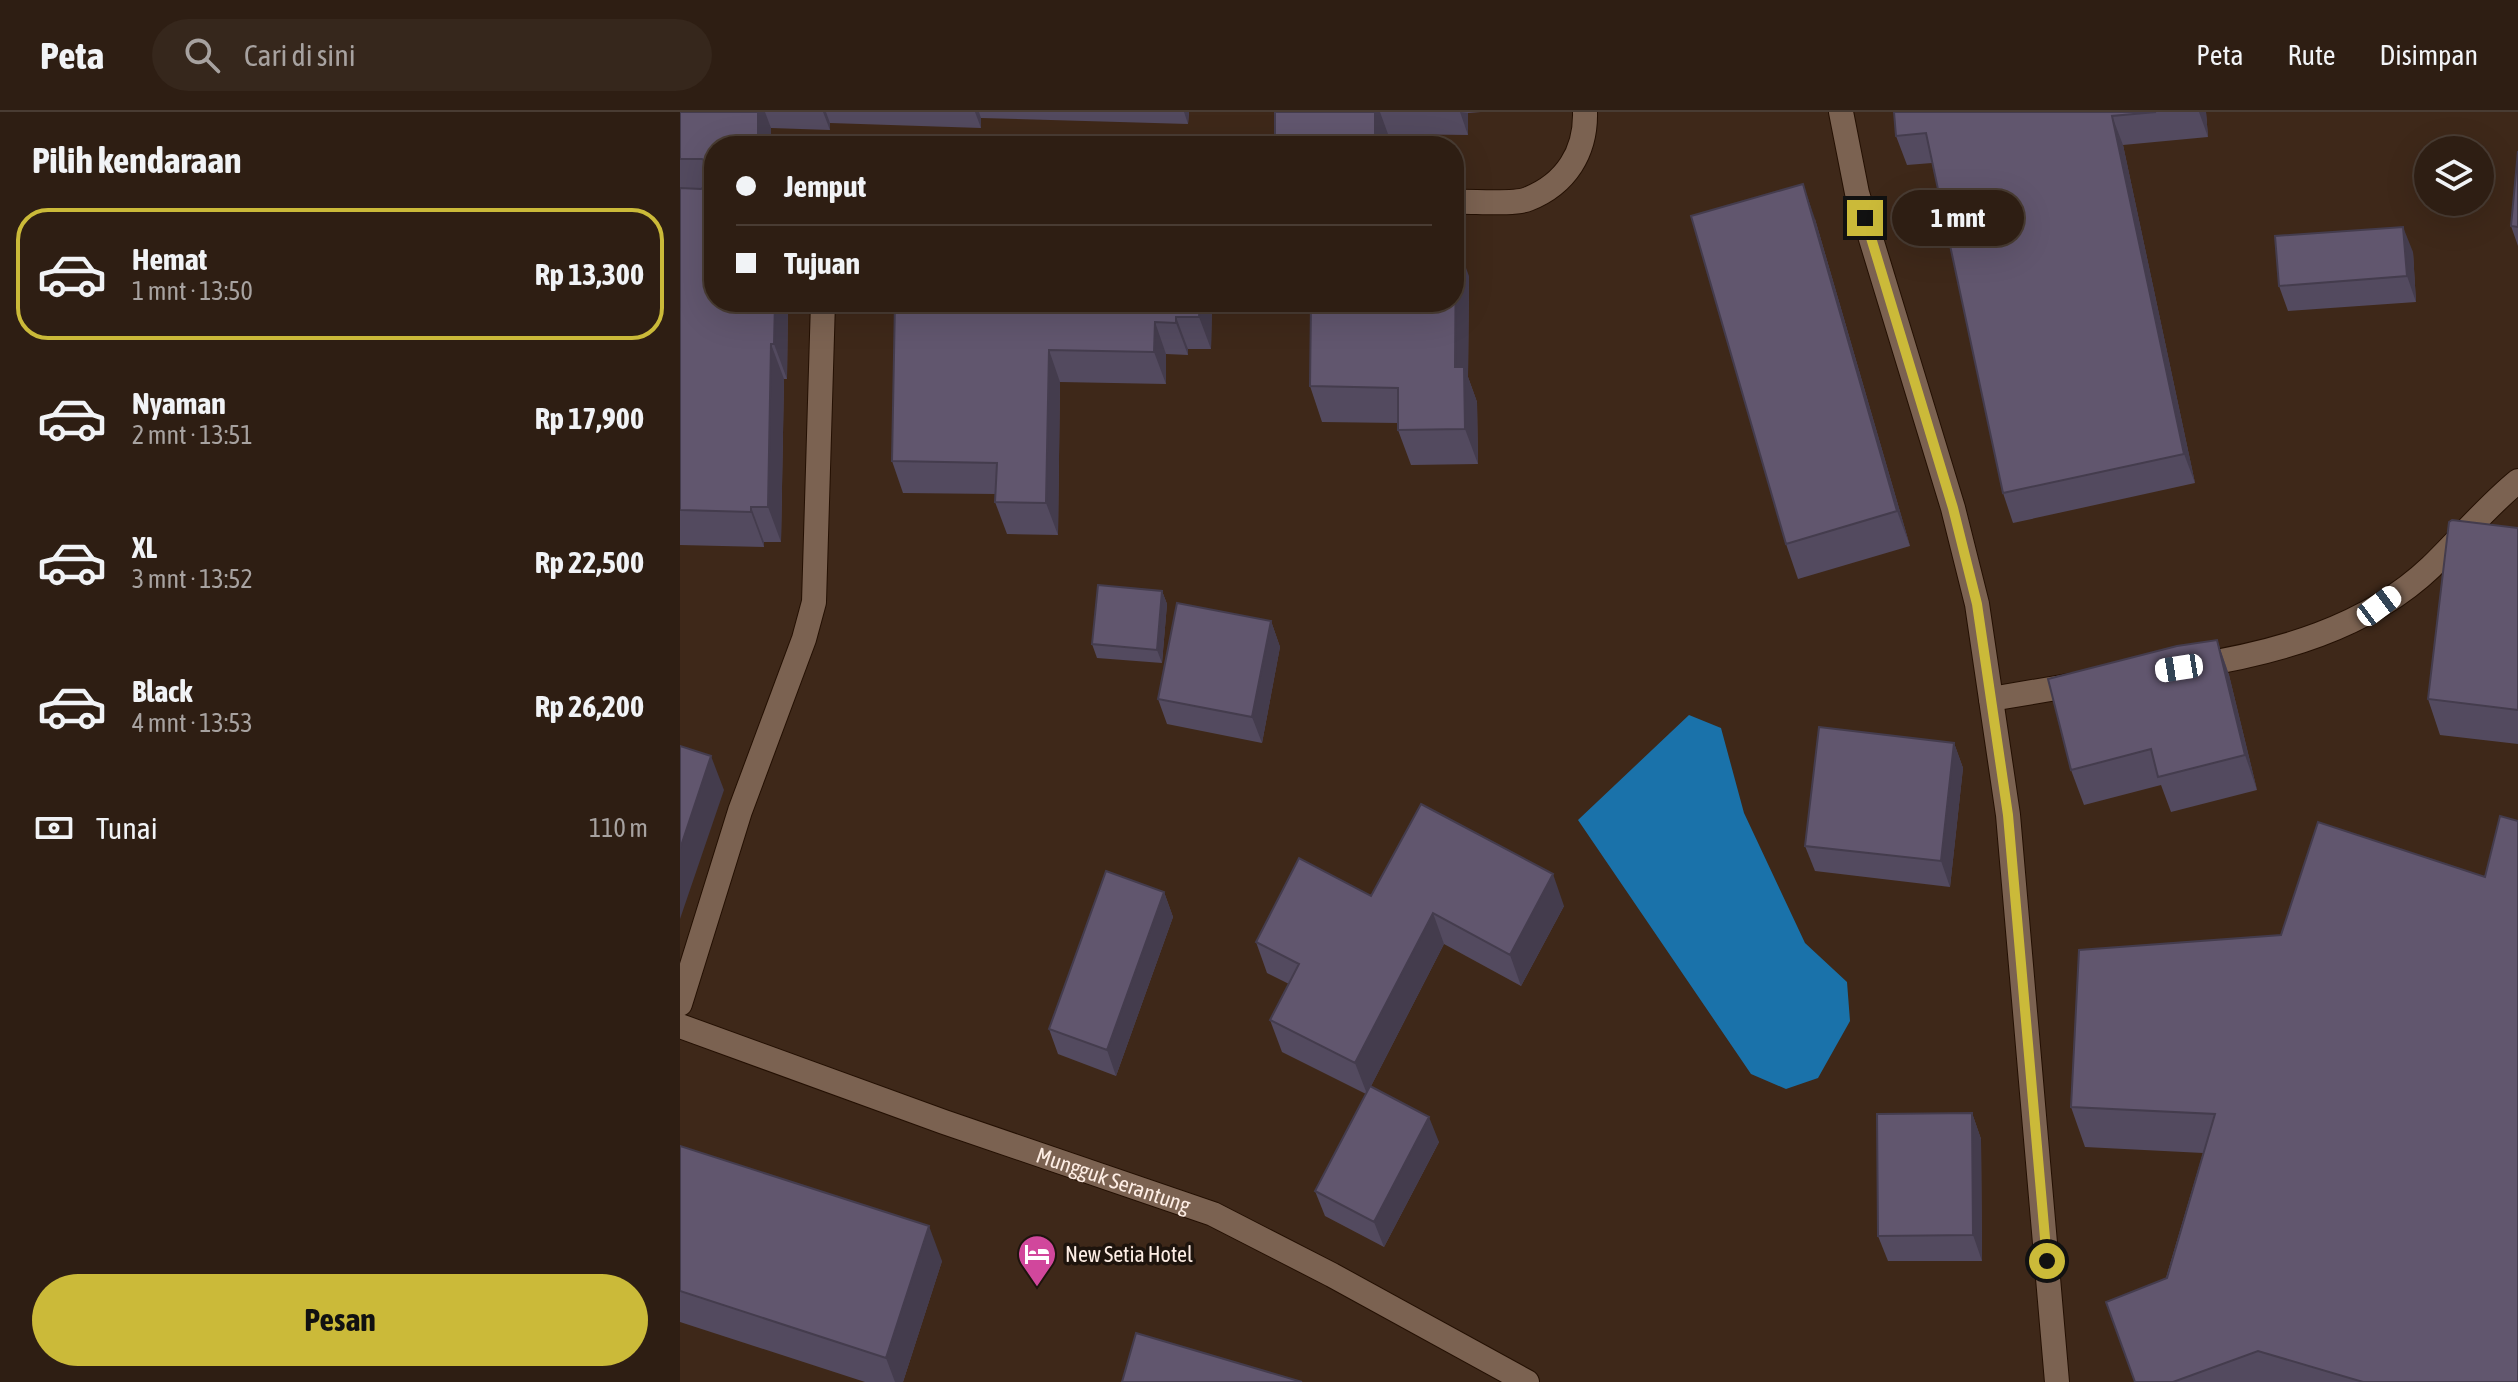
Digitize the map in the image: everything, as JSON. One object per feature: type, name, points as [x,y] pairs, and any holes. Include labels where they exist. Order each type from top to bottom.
[{"type":"street","points":[[1464,202],[1526,200],[1564,176],[1577,158],[1585,112]]},
{"type":"street","points":[[1841,112],[1857,193],[1953,508],[1977,604],[2008,815],[2057,1382]]},
{"type":"street","points":[[680,1004],[740,811],[804,639],[814,602],[823,312]]},
{"type":"street","points":[[2163,671],[2279,649],[2379,606],[2429,568],[2490,504],[2518,481]]},
{"type":"street","points":[[1991,699],[2101,681]]},
{"type":"street","name":"Mungguk Serantung","points":[[680,1026],[930,1117],[1213,1214],[1527,1382]]},
{"type":"water","points":[[1689,715],[1721,728],[1744,813],[1805,943],[1847,982],[1850,1021],[1818,1078],[1786,1089],[1751,1074],[1578,820]]},
{"type":"building","points":[[680,112],[758,112],[758,136],[704,136],[704,160],[680,159]]},
{"type":"building","points":[[1275,112],[1375,112],[1375,136],[1275,136]]},
{"type":"building","points":[[1894,112],[2156,112],[2112,116],[2184,454],[2003,493],[1926,133],[1896,136]]},
{"type":"building","points":[[2518,151],[2518,227],[2511,226]]},
{"type":"building","points":[[1803,184],[1897,511],[1786,544],[1691,216]]},
{"type":"building","points":[[704,187],[704,312],[775,312],[774,344],[771,344],[768,507],[751,507],[751,512],[680,510],[680,188]]},
{"type":"building","points":[[2403,227],[2407,276],[2279,286],[2275,236]]},
{"type":"building","points":[[895,312],[1199,312],[1199,317],[1176,317],[1176,323],[1155,322],[1154,352],[1049,350],[1046,503],[995,502],[997,463],[892,461]]},
{"type":"building","points":[[1311,312],[1455,312],[1455,367],[1464,367],[1465,429],[1398,430],[1398,388],[1310,386]]},
{"type":"building","points":[[2449,522],[2518,528],[2518,710],[2428,699]]},
{"type":"building","points":[[1098,585],[1162,591],[1157,650],[1092,644]]},
{"type":"building","points":[[1177,603],[1271,621],[1252,717],[1158,699]]},
{"type":"building","points":[[2217,640],[2245,755],[2158,777],[2151,749],[2071,770],[2048,679],[2177,646]]},
{"type":"building","points":[[1819,727],[1954,743],[1941,861],[1805,846]]},
{"type":"building","points":[[680,746],[711,756],[680,849]]},
{"type":"building","points":[[1421,804],[1553,874],[1510,955],[1433,913],[1355,1063],[1270,1020],[1299,964],[1256,942],[1299,858],[1371,896]]},
{"type":"building","points":[[2500,816],[2518,821],[2518,1382],[2363,1382],[2258,1351],[2173,1382],[2135,1382],[2106,1302],[2167,1278],[2215,1114],[2071,1107],[2079,950],[2281,935],[2318,822],[2485,877]]},
{"type":"building","points":[[1106,871],[1164,892],[1107,1050],[1049,1029]]},
{"type":"building","points":[[1370,1086],[1429,1117],[1374,1222],[1315,1191]]},
{"type":"building","points":[[1972,1113],[1973,1235],[1878,1236],[1877,1114]]},
{"type":"building","points":[[680,1146],[929,1226],[886,1358],[680,1291]]},
{"type":"building","points":[[1136,1333],[1302,1382],[1122,1382]]},
{"type":"place","name":"New Setia Hotel","points":[[1037,1288]]},
{"type":"route","points":[[1865,218],[1953,508],[1977,604],[2008,815],[2047,1261]]}]
